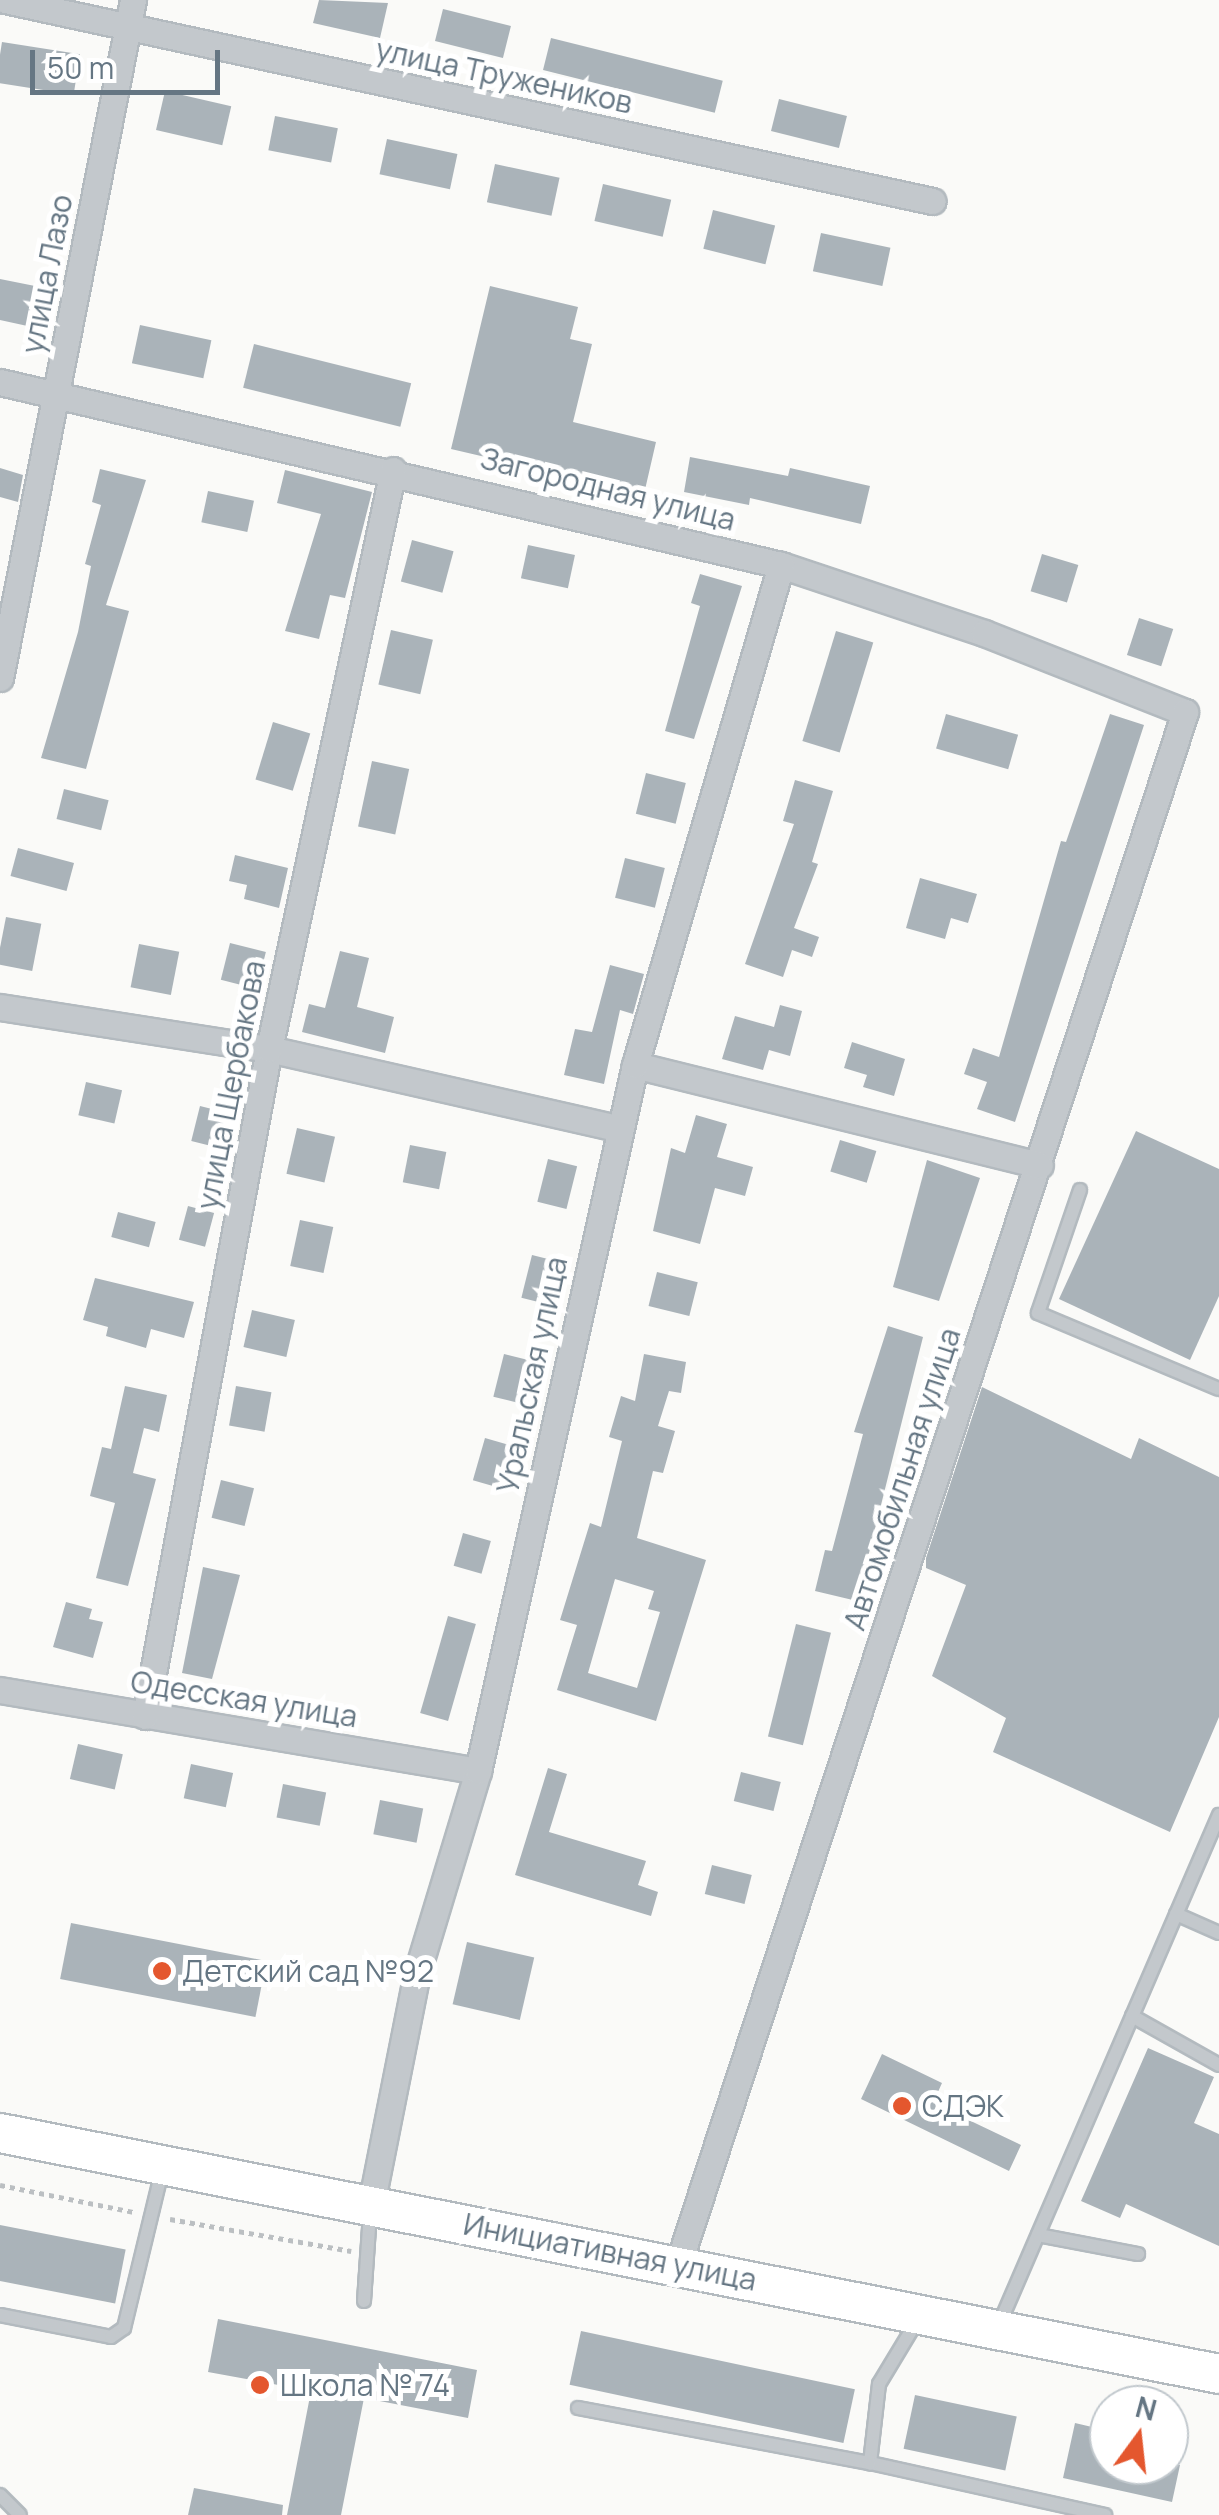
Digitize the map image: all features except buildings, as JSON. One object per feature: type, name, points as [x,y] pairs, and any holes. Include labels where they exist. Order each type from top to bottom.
[{"type":"main road","name":"Инициативная улица","points":[[0,2134],[1219,2374]]},
{"type":"street","name":"улица Тружеников","points":[[4,0],[932,202]]},
{"type":"street","name":"улица Лазо","points":[[0,678],[133,0]]},
{"type":"street","name":"Загородная улица","points":[[0,382],[394,470],[781,565],[984,633],[1185,712]]},
{"type":"street","name":"улица Щербакова","points":[[145,1716],[270,1050],[394,470]]},
{"type":"street","name":"Уральская улица","points":[[371,2205],[417,1973],[478,1771],[635,1065],[781,565]]},
{"type":"street","name":"Автомобильная улица","points":[[678,2266],[1185,712]]},
{"type":"street","points":[[0,1007],[270,1050],[620,1129]]},
{"type":"street","points":[[635,1065],[1040,1164]]},
{"type":"street","name":"Одесская улица","points":[[0,1690],[478,1771]]},
{"type":"lane","points":[[1080,1190],[1038,1313],[1219,1389]]},
{"type":"lane","points":[[997,2330],[1219,1815]]},
{"type":"lane","points":[[1176,1914],[1219,1933]]},
{"type":"lane","points":[[1132,2016],[1219,2065]]},
{"type":"lane","points":[[0,2315],[111,2337],[124,2328],[164,2165]]},
{"type":"lane","points":[[364,2301],[371,2205]]},
{"type":"lane","points":[[1038,2235],[1138,2254]]},
{"type":"lane","points":[[870,2463],[879,2384],[921,2315]]},
{"type":"lane","points":[[578,2408],[870,2463],[1104,2515]]},
{"type":"lane","points":[[0,2495],[20,2515]]},
{"type":"path","points":[[0,2185],[365,2254]]},
{"type":"place","name":"Детский сад №92","points":[[162,1971]]},
{"type":"place","name":"СДЭК","points":[[902,2106]]},
{"type":"place","name":"Школа № 74","points":[[260,2385]]}]
